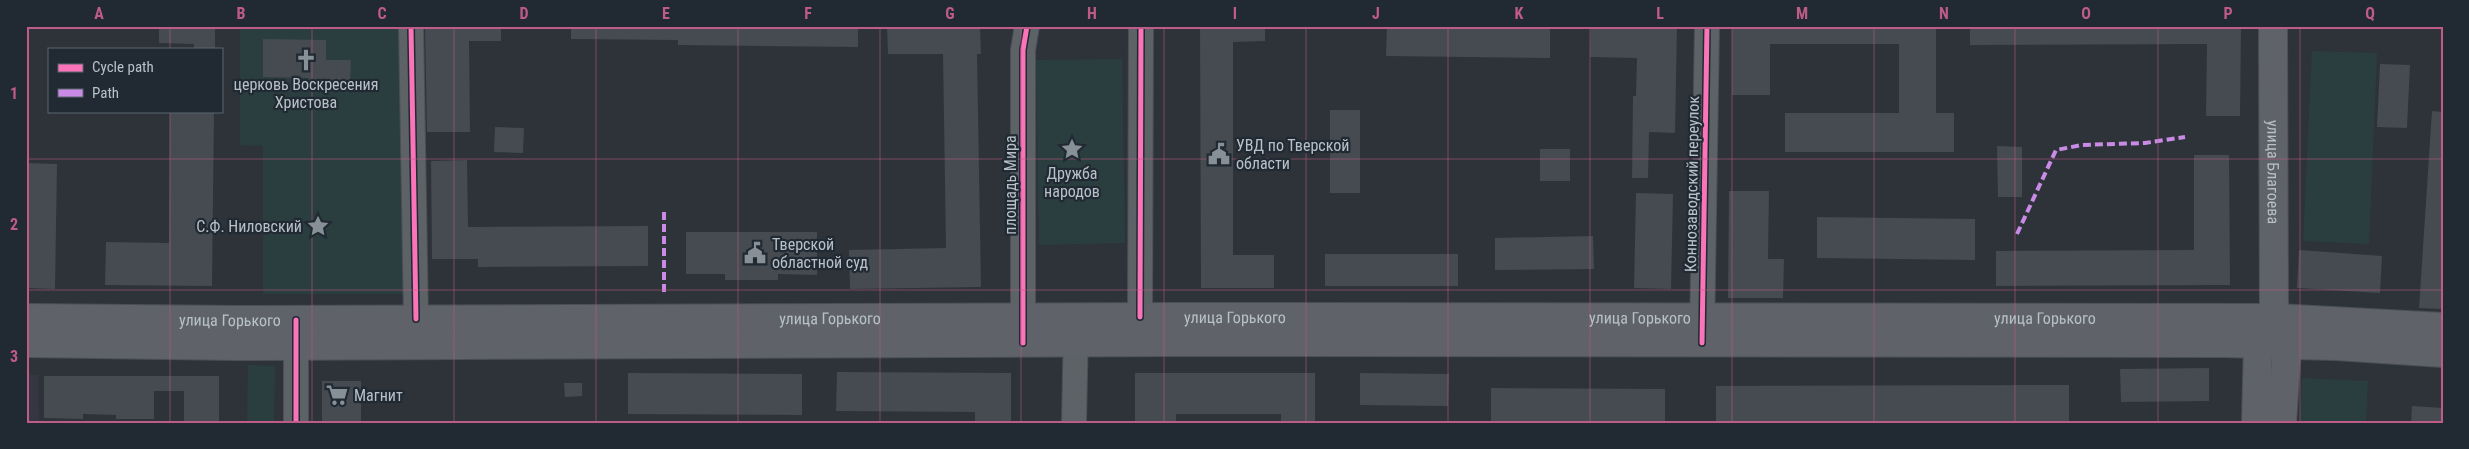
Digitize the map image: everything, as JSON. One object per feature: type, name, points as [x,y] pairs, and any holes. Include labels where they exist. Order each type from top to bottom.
[{"type":"main road","name":"улица Благоева","points":[[2273,26],[2274,318],[2287,345],[2282,423]]},
{"type":"main road","name":"улица Горького","points":[[1076,330],[1140,317],[2258,344],[2443,353]]},
{"type":"main road","name":"улица Горького","points":[[26,318],[296,333],[416,319],[1023,330]]},
{"type":"main road","name":"улица Горького","points":[[26,344],[296,333],[1702,330],[2274,318],[2443,328]]},
{"type":"main road","points":[[2256,423],[2258,344],[2274,318]]},
{"type":"street","points":[[412,26],[416,319]]},
{"type":"street","name":"площадь Мира","points":[[1023,330],[1023,50],[1027,26]]},
{"type":"street","points":[[1140,26],[1140,317]]},
{"type":"street","name":"Коннозаводский переулок","points":[[1702,330],[1707,26]]},
{"type":"street","points":[[1074,423],[1076,330]]},
{"type":"street","points":[[296,333],[296,423]]},
{"type":"shaded area","points":[[240,26],[403,26],[403,294],[263,294],[263,146],[240,145]]},
{"type":"shaded area","points":[[2312,51],[2377,53],[2369,244],[2303,241]]},
{"type":"shaded area","points":[[1122,59],[1125,243],[1039,245],[1036,60]]},
{"type":"shaded area","points":[[248,365],[275,366],[274,423],[247,423]]},
{"type":"shaded area","points":[[26,375],[38,375],[39,423],[26,423]]},
{"type":"shaded area","points":[[2302,378],[2368,381],[2366,423],[2300,423]]},
{"type":"building","points":[[159,26],[215,26],[215,48],[194,48],[194,44],[159,43]]},
{"type":"building","points":[[425,26],[501,26],[501,41],[469,41],[470,132],[427,132]]},
{"type":"building","points":[[571,26],[858,26],[858,47],[678,45],[678,40],[571,39]]},
{"type":"building","points":[[887,26],[980,26],[981,54],[977,54],[981,287],[850,289],[849,250],[946,248],[943,54],[888,54]]},
{"type":"building","points":[[1200,26],[1265,26],[1265,41],[1233,42],[1233,255],[1274,255],[1274,288],[1201,288]]},
{"type":"building","points":[[1387,26],[1550,26],[1550,58],[1386,56]]},
{"type":"building","points":[[1591,26],[1677,26],[1675,133],[1649,132],[1648,178],[1632,178],[1633,96],[1636,96],[1637,58],[1590,57]]},
{"type":"building","points":[[1732,26],[1936,26],[1936,113],[1954,113],[1954,152],[1785,152],[1785,113],[1899,113],[1899,44],[1770,44],[1770,95],[1732,95]]},
{"type":"building","points":[[1970,26],[2241,26],[2240,116],[2206,116],[2207,44],[1970,45]]},
{"type":"building","points":[[263,39],[326,40],[326,60],[351,60],[350,85],[309,85],[309,78],[263,77]]},
{"type":"building","points":[[2380,64],[2410,65],[2407,128],[2377,127]]},
{"type":"building","points":[[1330,110],[1360,110],[1360,193],[1330,193]]},
{"type":"building","points":[[2432,111],[2443,112],[2443,309],[2419,308]]},
{"type":"building","points":[[170,112],[214,112],[212,286],[105,285],[106,242],[169,243]]},
{"type":"building","points":[[495,127],[524,128],[523,153],[494,152]]},
{"type":"building","points":[[1997,146],[2022,147],[2022,197],[1998,197]]},
{"type":"building","points":[[1540,149],[1570,149],[1570,181],[1540,181]]},
{"type":"building","points":[[2194,155],[2229,155],[2230,285],[1996,286],[1996,251],[2194,250]]},
{"type":"building","points":[[467,160],[468,227],[648,226],[648,266],[478,267],[478,259],[432,259],[431,161]]},
{"type":"building","points":[[26,163],[57,164],[55,289],[26,288]]},
{"type":"building","points":[[1729,191],[1769,191],[1768,259],[1784,259],[1783,298],[1728,298]]},
{"type":"building","points":[[1636,193],[1673,194],[1671,289],[1634,288]]},
{"type":"building","points":[[1817,217],[1975,219],[1975,260],[1817,258]]},
{"type":"building","points":[[686,232],[817,232],[817,275],[778,274],[778,280],[725,280],[725,274],[686,274]]},
{"type":"building","points":[[1593,236],[1594,269],[1495,270],[1495,238]]},
{"type":"building","points":[[2299,250],[2382,256],[2380,293],[2297,288]]},
{"type":"building","points":[[1325,254],[1458,254],[1458,286],[1325,286]]},
{"type":"building","points":[[2209,368],[2209,401],[2121,402],[2120,369]]},
{"type":"building","points":[[837,372],[1011,373],[1011,423],[975,423],[975,412],[836,411]]},
{"type":"building","points":[[628,373],[802,374],[802,415],[628,414]]},
{"type":"building","points":[[1135,373],[1315,373],[1315,423],[1281,423],[1281,414],[1176,414],[1176,423],[1135,423]]},
{"type":"building","points":[[1360,373],[1449,374],[1448,406],[1360,405]]},
{"type":"building","points":[[44,376],[219,376],[219,423],[184,423],[184,391],[154,391],[154,419],[116,419],[116,415],[83,414],[83,419],[44,418]]},
{"type":"building","points":[[322,381],[361,381],[361,423],[322,423]]},
{"type":"building","points":[[564,383],[582,383],[582,396],[565,397]]},
{"type":"building","points":[[2069,385],[2069,423],[1716,423],[1716,386]]},
{"type":"building","points":[[1491,388],[1665,389],[1665,423],[1491,423]]},
{"type":"building","points":[[2412,406],[2443,408],[2443,423],[2411,423]]},
{"type":"marked path","points":[[2017,234],[2056,150],[2082,145],[2145,143],[2185,137]]},
{"type":"marked path","points":[[664,212],[664,292]]},
{"type":"cycle path","points":[[411,26],[416,319]]},
{"type":"cycle path","points":[[1023,343],[1023,50],[1027,26]]},
{"type":"cycle path","points":[[1140,317],[1141,26]]},
{"type":"cycle path","points":[[1702,343],[1707,26]]},
{"type":"cycle path","points":[[296,320],[296,423]]},
{"type":"place","name":"церковь Воскресения Христова","points":[[306,60]]},
{"type":"place","name":"Дружба народов","points":[[1072,149]]},
{"type":"place","name":"УВД по Тверской области","points":[[1219,154]]},
{"type":"place","name":"С.Ф. Ниловский","points":[[318,226]]},
{"type":"place","name":"Тверской областной суд","points":[[755,253]]},
{"type":"place","name":"Магнит","points":[[337,395]]}]
